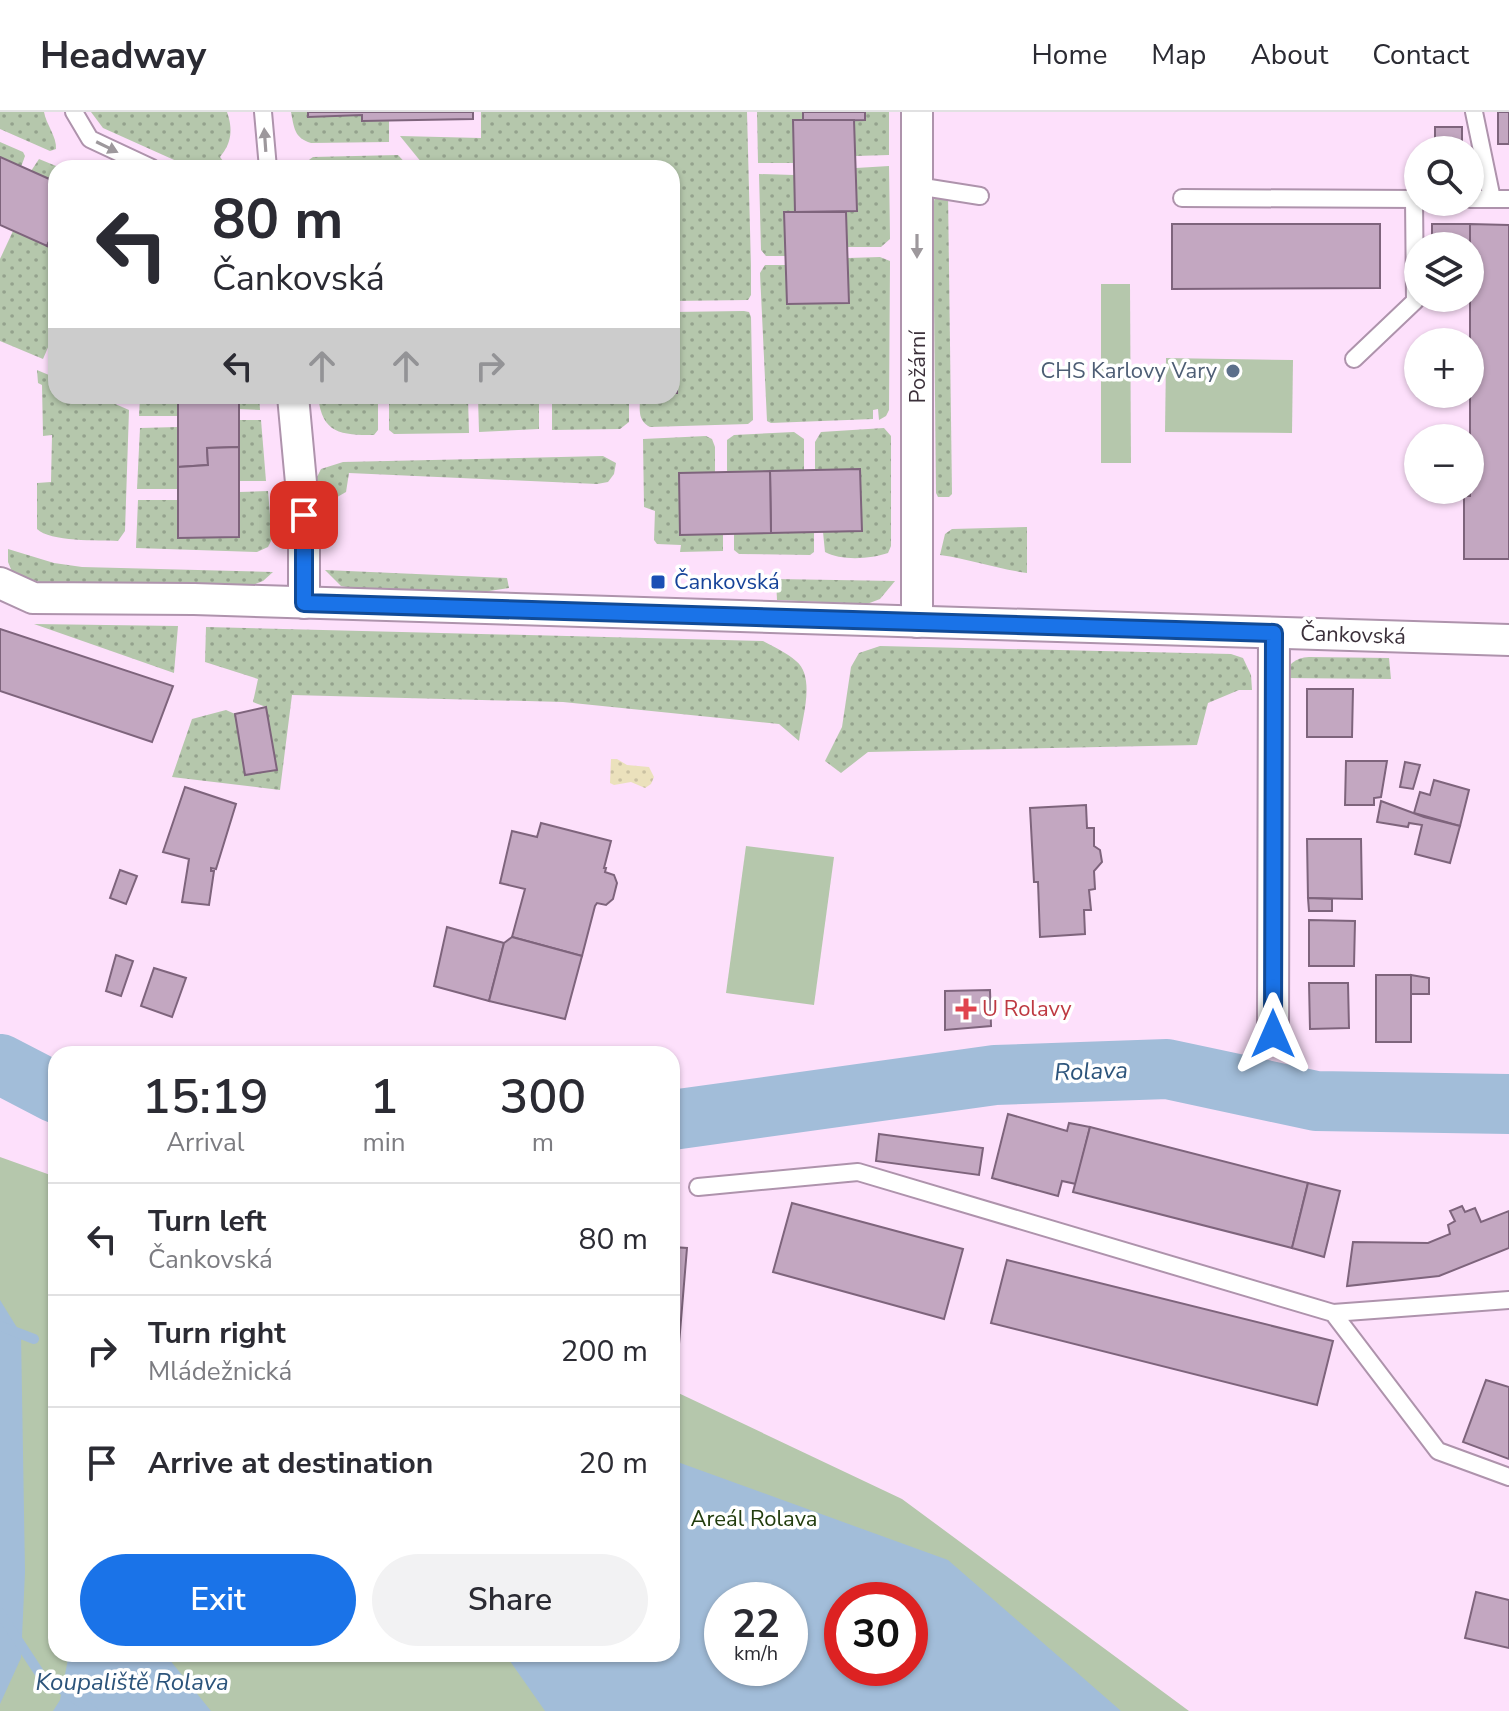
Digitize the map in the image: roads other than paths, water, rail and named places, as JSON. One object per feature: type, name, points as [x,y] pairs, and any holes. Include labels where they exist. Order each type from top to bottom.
[{"type":"street","name":"Požární","points":[[917,112],[917,622]]},
{"type":"street","points":[[294,404],[303,500],[304,603]]},
{"type":"street","name":"Čankovská","points":[[0,583],[33,598],[304,603],[1509,640]]},
{"type":"street","points":[[1273,1034],[1274,633]]},
{"type":"lane","points":[[74,112],[90,139],[135,160]]},
{"type":"lane","points":[[263,112],[267,160]]},
{"type":"lane","points":[[1474,112],[1492,199]]},
{"type":"lane","points":[[917,186],[980,196]]},
{"type":"lane","points":[[1182,198],[1404,199]]},
{"type":"lane","points":[[1484,199],[1509,199]]},
{"type":"lane","points":[[1354,359],[1415,301],[1416,216]]},
{"type":"lane","points":[[698,1187],[858,1172],[1333,1313],[1509,1300]]},
{"type":"lane","points":[[1333,1313],[1438,1451],[1509,1477]]},
{"type":"water","points":[[0,1300],[21,1334],[25,1572],[21,1658],[0,1704]]},
{"type":"water","points":[[680,1463],[948,1560],[1121,1711],[545,1711],[511,1662],[680,1662]]},
{"type":"water","name":"Koupaliště Rolava","points":[[67,1662],[171,1662],[211,1711],[53,1711],[60,1700]]},
{"type":"waterway","name":"Rolava","points":[[0,1064],[48,1089]]},
{"type":"waterway","name":"Rolava","points":[[680,1119],[995,1075],[1167,1069],[1316,1101],[1509,1104]]},
{"type":"waterway","points":[[0,1326],[34,1339]]},
{"type":"waterway","points":[[0,1613],[40,1674],[93,1711]]},
{"type":"place","name":"CHS Karlovy Vary","points":[[1233,371]]},
{"type":"place","name":"Čankovská","points":[[658,582]]},
{"type":"place","name":"U Rolavy","points":[[966,1009]]},
{"type":"park label","name":"Areál Rolava","points":[[754,1519]]}]
